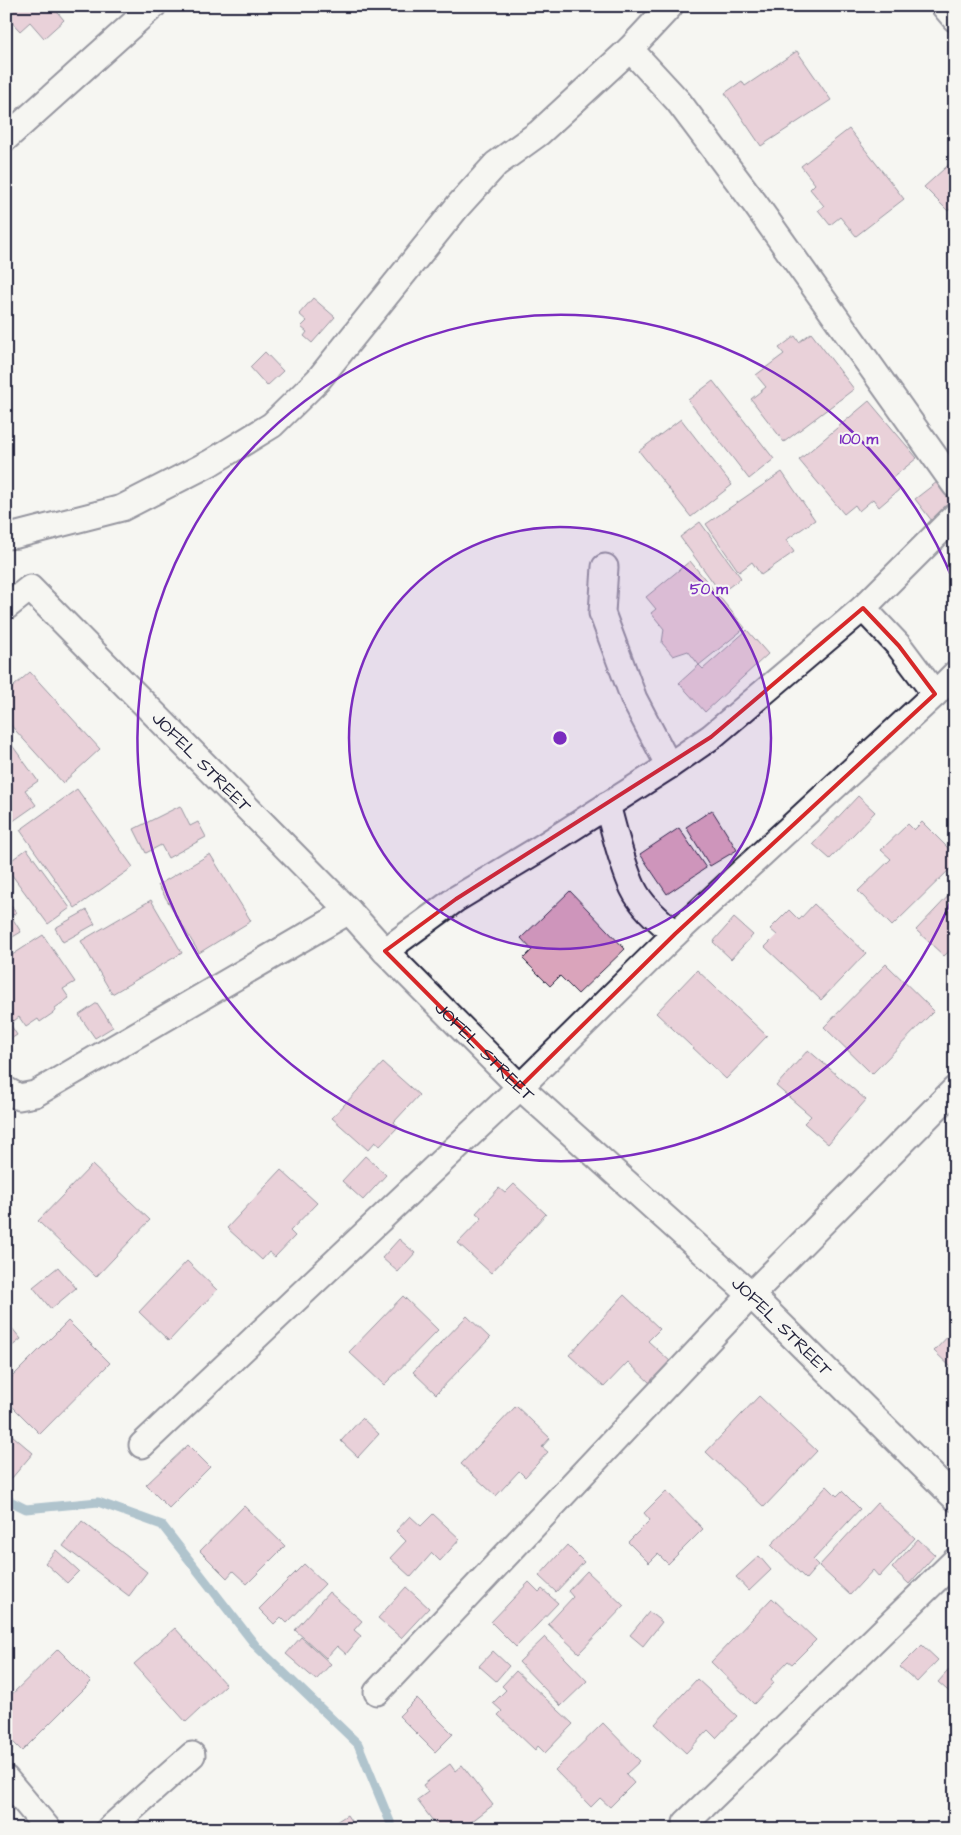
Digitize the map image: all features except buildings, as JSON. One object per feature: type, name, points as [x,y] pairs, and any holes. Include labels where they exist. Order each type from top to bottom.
[{"type":"street","points":[[6,138],[153,6]]},
{"type":"street","points":[[6,536],[17,535],[122,508],[210,463],[272,425],[318,380],[458,206],[496,164],[539,133],[630,48],[670,6]]},
{"type":"street","points":[[944,6],[955,19]]},
{"type":"street","points":[[630,48],[678,102],[756,205],[955,485]]},
{"type":"street","points":[[385,951],[456,899],[670,766],[711,737],[863,608],[955,516]]},
{"type":"street","points":[[605,567],[602,613],[634,699],[670,766]]},
{"type":"street","name":"JOFEL STREET","points":[[6,607],[30,588],[520,1087],[752,1295],[955,1498]]},
{"type":"street","points":[[863,608],[899,646],[935,694]]},
{"type":"street","points":[[142,1445],[520,1087],[675,934],[955,674]]},
{"type":"street","points":[[607,806],[620,851],[634,889],[653,915],[675,934]]},
{"type":"street","points":[[6,1090],[19,1096],[35,1094],[349,911]]},
{"type":"street","points":[[377,1692],[752,1295],[955,1089]]},
{"type":"street","points":[[686,1823],[955,1561]]},
{"type":"street","points":[[109,1829],[192,1755]]},
{"type":"street","points":[[6,1779],[48,1829]]},
{"type":"highlighted area","points":[[863,608],[899,646],[935,694],[675,934],[520,1087],[385,951],[456,899],[711,737]]},
{"type":"waterway","points":[[6,1499],[26,1509],[98,1502],[162,1525],[256,1646],[358,1744],[393,1829]]}]
